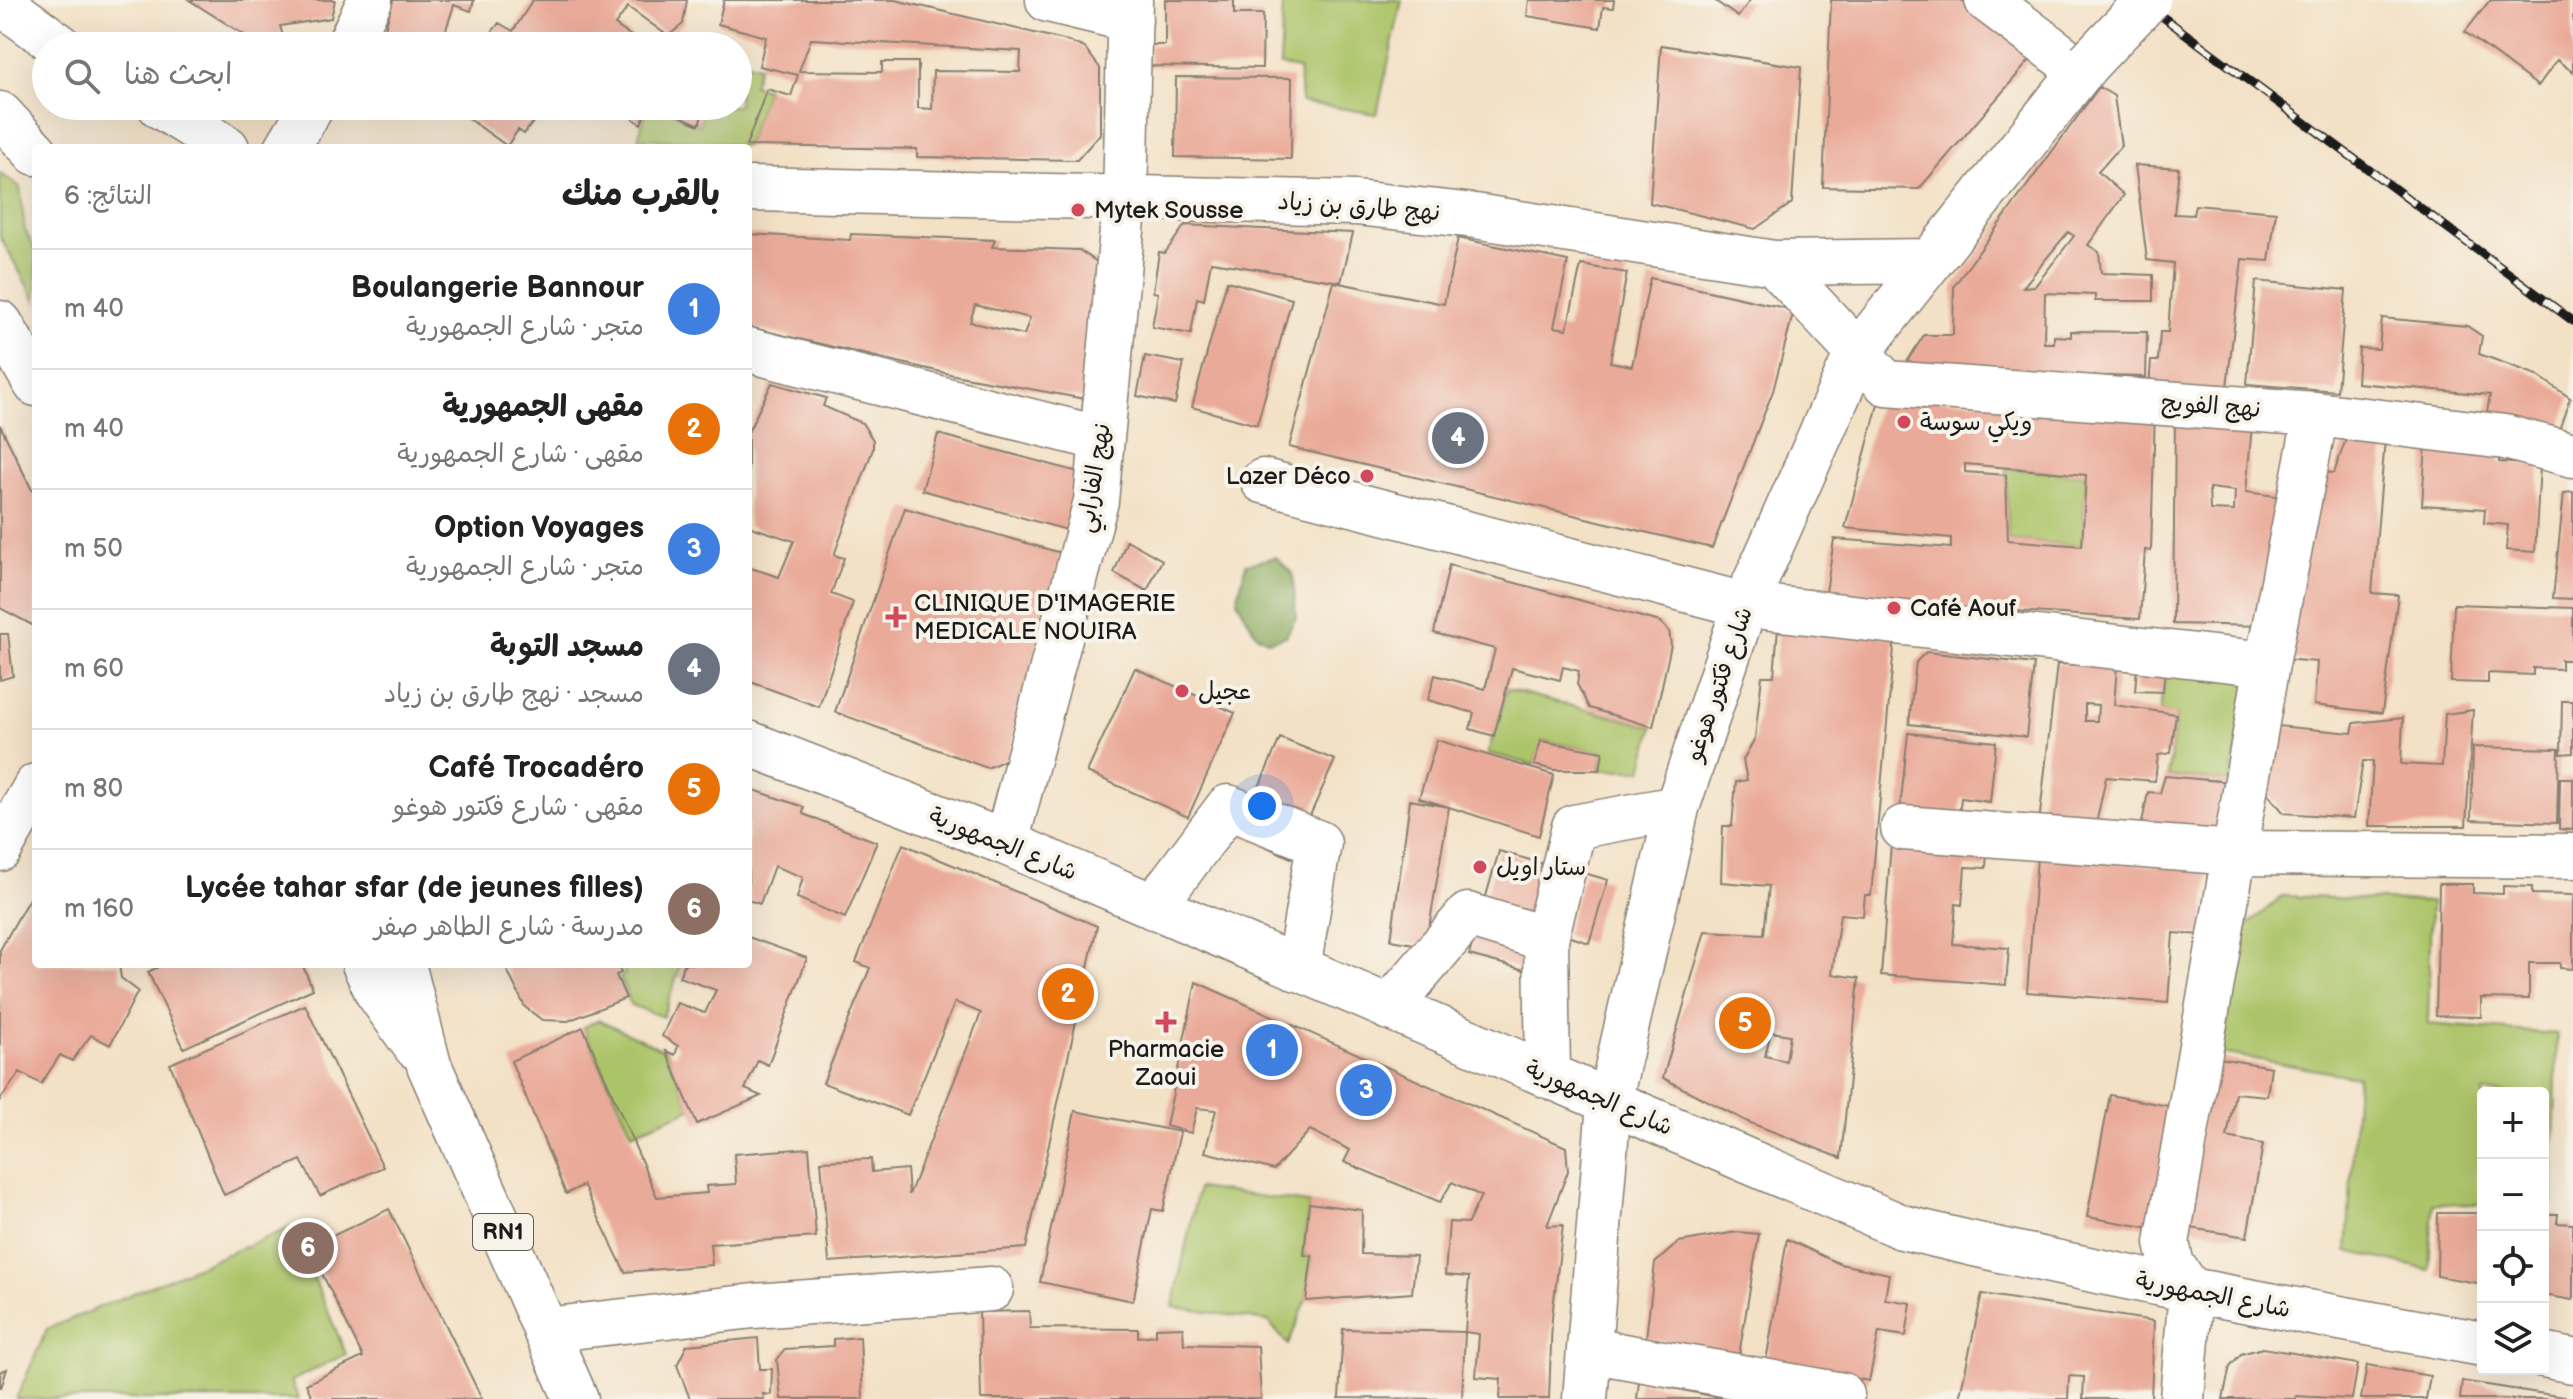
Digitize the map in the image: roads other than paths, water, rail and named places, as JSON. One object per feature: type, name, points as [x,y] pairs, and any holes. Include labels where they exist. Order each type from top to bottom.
[{"type":"street","points":[[355,32],[370,0]]},
{"type":"street","points":[[1048,0],[1130,10]]},
{"type":"street","points":[[1987,0],[2084,67]]},
{"type":"street","name":"شارع فكتور هوغو","points":[[1585,1399],[1609,1103],[1677,808],[1745,605],[1856,355],[2084,67],[2148,0]]},
{"type":"street","points":[[0,2],[41,32]]},
{"type":"street","name":"نهج الفارابي","points":[[1006,843],[1096,501],[1125,199],[1130,10]]},
{"type":"street","points":[[0,114],[32,150]]},
{"type":"street","points":[[182,120],[221,144]]},
{"type":"street","points":[[289,144],[304,120]]},
{"type":"street","points":[[0,142],[23,146],[32,152]]},
{"type":"street","name":"نهج طارق بن زياد","points":[[752,189],[1356,203],[1490,218],[1774,263],[1929,261]]},
{"type":"street","points":[[1774,263],[1856,355]]},
{"type":"street","points":[[0,323],[32,377]]},
{"type":"street","points":[[752,351],[1102,439]]},
{"type":"street","name":"نهج الفويج","points":[[1856,355],[1886,383],[2316,414],[2505,437],[2573,455]]},
{"type":"street","points":[[2182,1399],[2191,1291],[2172,1265],[2167,1243],[2267,664],[2316,414]]},
{"type":"street","points":[[1263,481],[1745,605],[2267,664]]},
{"type":"street","name":"شارع الجمهورية","points":[[752,745],[1006,843],[1902,1227],[2025,1257],[2191,1291],[2477,1343]]},
{"type":"street","points":[[0,849],[32,793]]},
{"type":"street","points":[[1153,907],[1228,807],[1319,843],[1298,969]]},
{"type":"street","points":[[1548,1076],[1546,939],[1574,827],[1677,808]]},
{"type":"street","points":[[1903,828],[2236,853],[2573,856]]},
{"type":"street","points":[[1389,1008],[1468,915],[1546,939]]},
{"type":"street","name":"RN1","points":[[366,968],[377,992],[429,1065]]},
{"type":"street","name":"RN1","points":[[404,968],[429,1065],[576,1399]]},
{"type":"street","points":[[545,1330],[754,1306],[991,1289]]},
{"type":"street","points":[[1589,1350],[1842,1395]]},
{"type":"street","points":[[2549,1356],[2573,1361]]},
{"type":"railway","points":[[2140,0],[2573,321]]},
{"type":"place","name":"Mytek Sousse","points":[[1078,210]]},
{"type":"place","name":"ويكي سوسة","points":[[1904,422]]},
{"type":"place","name":"مسجد التوبة","points":[[1458,438]]},
{"type":"place","name":"Lazer Déco","points":[[1367,476]]},
{"type":"place","name":"Café Aouf","points":[[1894,608]]},
{"type":"place","name":"CLINIQUE D'IMAGERIE MEDICALE NOUIRA","points":[[896,617]]},
{"type":"place","name":"عجيل","points":[[1182,691]]},
{"type":"place","name":"ستار اويل","points":[[1480,867]]},
{"type":"place","name":"مقهى الجمهورية","points":[[1068,994]]},
{"type":"place","name":"Pharmacie Zaoui","points":[[1166,1022]]},
{"type":"place","name":"Café Trocadéro","points":[[1745,1023]]},
{"type":"place","name":"Boulangerie Bannour","points":[[1272,1050]]},
{"type":"place","name":"Option Voyages","points":[[1366,1090]]},
{"type":"place","name":"Lycée tahar sfar (de jeunes filles)","points":[[308,1248]]}]
